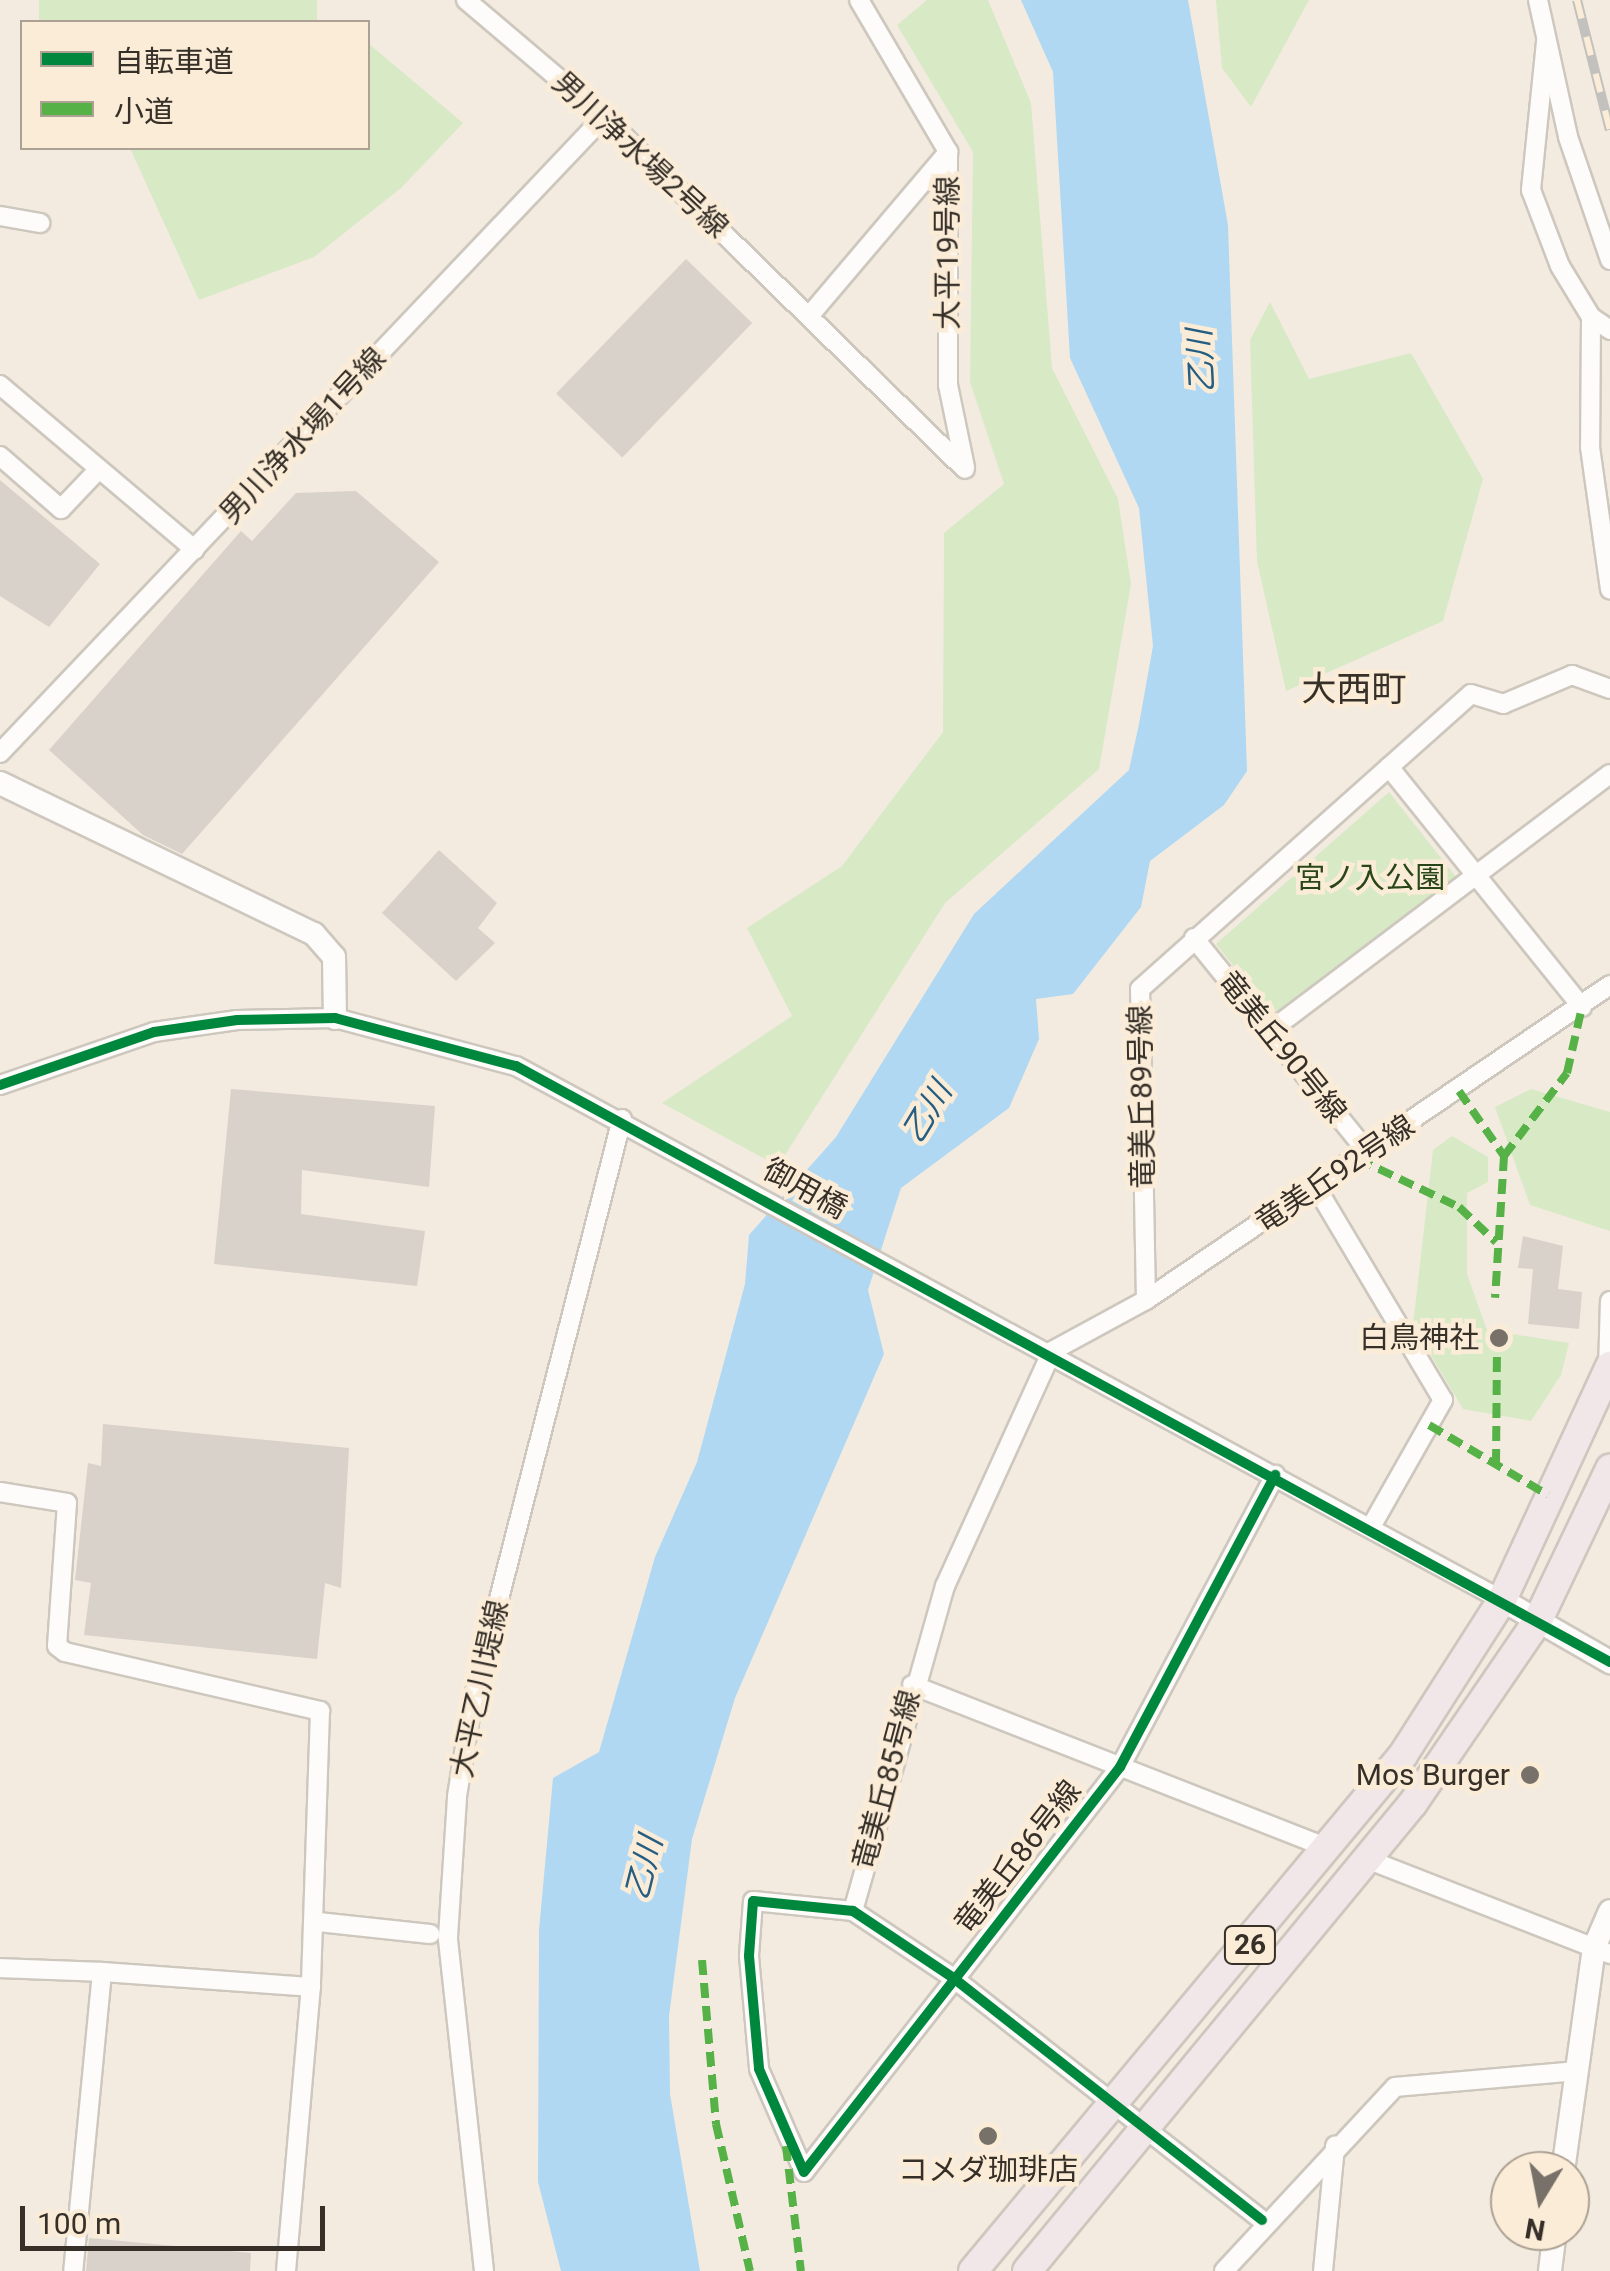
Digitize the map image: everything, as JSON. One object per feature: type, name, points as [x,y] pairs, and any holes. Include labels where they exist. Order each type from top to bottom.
[{"type":"main road","name":"26","points":[[973,2271],[1330,1849],[1502,1600],[1609,1369]]},
{"type":"main road","name":"26","points":[[1027,2271],[1369,1860],[1537,1622],[1610,1469]]},
{"type":"street","name":"男川浄水場2号線","points":[[466,0],[604,117],[965,469]]},
{"type":"street","name":"大平19号線","points":[[859,0],[948,152],[948,385],[965,469]]},
{"type":"street","points":[[1538,0],[1546,42],[1610,260]]},
{"type":"street","points":[[1546,42],[1531,190],[1591,318],[1590,447],[1610,590]]},
{"type":"street","name":"男川浄水場1号線","points":[[0,753],[604,117]]},
{"type":"street","points":[[810,315],[948,152]]},
{"type":"street","points":[[0,216],[40,224]]},
{"type":"street","points":[[1591,318],[1610,330]]},
{"type":"street","points":[[0,386],[195,550]]},
{"type":"street","points":[[0,456],[60,508],[99,469]]},
{"type":"street","name":"竜美丘89号線","points":[[1146,1300],[1140,989],[1471,694],[1503,704],[1572,674],[1610,689]]},
{"type":"street","points":[[1390,767],[1582,1007]]},
{"type":"street","points":[[1270,1030],[1610,774]]},
{"type":"street","points":[[0,783],[314,934],[334,956],[336,1018]]},
{"type":"street","name":"竜美丘90号線","points":[[1194,938],[1360,1142],[1358,1159]]},
{"type":"street","name":"竜美丘92号線","points":[[1052,1351],[1146,1300],[1610,985]]},
{"type":"street","name":"御用橋","points":[[0,1085],[154,1032],[336,1018],[516,1066],[1052,1351],[1502,1600]]},
{"type":"street","name":"大平乙川堤線","points":[[484,2271],[448,1937],[458,1796],[472,1704],[622,1119]]},
{"type":"street","points":[[1316,1187],[1443,1400],[1371,1527]]},
{"type":"street","points":[[1609,1369],[1610,1302]]},
{"type":"street","name":"竜美丘85号線","points":[[1052,1351],[994,1468],[912,1685],[853,1910],[955,1979],[1262,2220]]},
{"type":"street","name":"竜美丘86号線","points":[[853,1910],[753,1900],[759,2068],[804,2172],[1120,1768],[1275,1475]]},
{"type":"street","points":[[0,1492],[67,1503],[57,1646],[65,1652],[320,1711],[318,1922],[286,2271]]},
{"type":"street","points":[[1502,1600],[1610,1662]]},
{"type":"street","points":[[912,1685],[1330,1849]]},
{"type":"street","points":[[1369,1860],[1602,1951]]},
{"type":"street","points":[[1567,2151],[1577,2071],[1610,1911]]},
{"type":"street","points":[[318,1922],[430,1934]]},
{"type":"street","points":[[0,1968],[311,1987]]},
{"type":"street","points":[[72,2271],[102,1972]]},
{"type":"street","points":[[1224,2271],[1262,2220],[1396,2088],[1577,2071]]},
{"type":"street","points":[[1324,2271],[1335,2146]]},
{"type":"green space","points":[[39,0],[317,0],[317,20],[39,20]]},
{"type":"green space","points":[[927,0],[988,0],[1031,103],[1052,368],[1118,499],[1131,584],[1099,769],[945,903],[778,1166],[662,1103],[792,1016],[747,928],[842,866],[943,732],[944,533],[1004,484],[970,382],[973,152],[897,25]]},
{"type":"green space","points":[[1216,0],[1309,0],[1251,107],[1222,68]]},
{"type":"green space","points":[[370,45],[463,123],[401,188],[314,257],[199,300],[131,150],[370,150]]},
{"type":"green space","points":[[1270,302],[1309,379],[1411,353],[1483,479],[1443,621],[1286,691],[1257,561],[1250,340]]},
{"type":"green space","name":"宮ノ入公園","points":[[1389,792],[1456,877],[1272,1015],[1216,944]]},
{"type":"green space","points":[[1531,1089],[1610,1112],[1610,1231],[1530,1205],[1495,1107]]},
{"type":"green space","points":[[1452,1136],[1488,1157],[1488,1182],[1467,1193],[1467,1274],[1487,1330],[1569,1343],[1561,1375],[1531,1421],[1463,1409],[1413,1325],[1433,1150]]},
{"type":"water","name":"乙川","points":[[1021,0],[1188,0],[1228,225],[1247,771],[1224,805],[1150,861],[1141,907],[1073,994],[1036,999],[1039,1039],[1009,1108],[901,1188],[868,1290],[884,1354],[735,1698],[692,1839],[669,2016],[670,2094],[700,2271],[561,2271],[538,2182],[539,1930],[553,1778],[599,1752],[655,1557],[697,1462],[745,1284],[749,1235],[836,1137],[974,914],[1129,770],[1139,724],[1153,646],[1139,508],[1070,358],[1053,72]]},
{"type":"building","points":[[686,259],[752,323],[622,457],[556,394]]},
{"type":"building","points":[[0,480],[100,564],[49,627],[0,596]]},
{"type":"building","points":[[356,491],[439,562],[182,854],[143,835],[49,750],[241,531],[252,541],[296,493]]},
{"type":"building","points":[[439,850],[497,903],[478,928],[495,943],[456,981],[382,913]]},
{"type":"building","points":[[231,1089],[435,1106],[429,1187],[302,1170],[301,1214],[425,1231],[417,1286],[214,1264]]},
{"type":"building","points":[[1523,1236],[1563,1246],[1558,1289],[1582,1292],[1579,1329],[1528,1324],[1533,1269],[1518,1268]]},
{"type":"building","points":[[103,1424],[349,1448],[341,1588],[325,1583],[317,1659],[84,1635],[91,1583],[75,1580],[88,1463],[101,1466]]},
{"type":"building","points":[[89,2238],[251,2253],[250,2271],[86,2271]]},
{"type":"railway","points":[[1577,0],[1610,130]]},
{"type":"marked path","points":[[1504,1156],[1567,1073],[1582,1007]]},
{"type":"marked path","points":[[1459,1091],[1504,1156],[1495,1298]]},
{"type":"marked path","points":[[1358,1159],[1459,1207],[1496,1242]]},
{"type":"marked path","points":[[1496,1464],[1497,1345]]},
{"type":"marked path","points":[[1429,1425],[1548,1495]]},
{"type":"marked path","points":[[702,1960],[716,2124],[750,2271]]},
{"type":"marked path","points":[[786,2146],[801,2271]]},
{"type":"cycle path","points":[[0,1085],[154,1032],[237,1020],[335,1018],[516,1066],[1610,1662]]},
{"type":"cycle path","points":[[1262,2220],[955,1979],[853,1911],[753,1901],[749,1956],[759,2069],[804,2172],[955,1979],[1120,1767],[1275,1475]]},
{"type":"place","name":"白鳥神社","points":[[1499,1338]]},
{"type":"place","name":"Mos Burger","points":[[1530,1775]]},
{"type":"place","name":"コメダ珈琲店","points":[[988,2136]]},
{"type":"district","name":"大西町","points":[[1354,690]]}]
